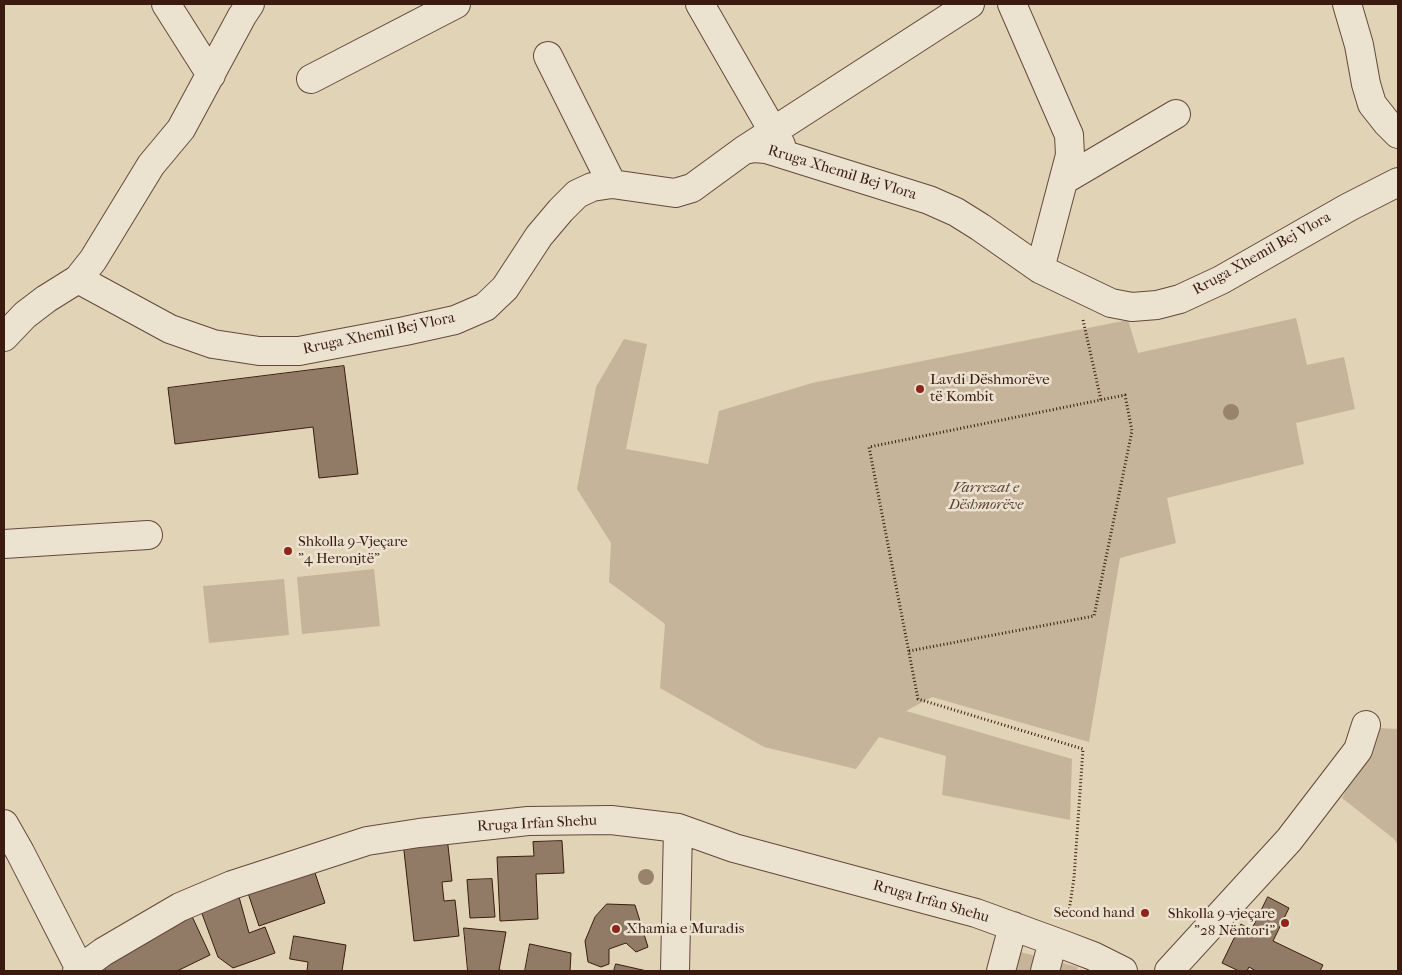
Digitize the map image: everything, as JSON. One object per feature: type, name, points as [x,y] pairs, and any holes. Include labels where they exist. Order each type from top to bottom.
[{"type":"street","points":[[166,4],[211,74]]},
{"type":"street","points":[[4,337],[25,315],[78,279],[93,260],[151,165],[181,129],[250,4]]},
{"type":"street","points":[[311,79],[456,4]]},
{"type":"street","points":[[700,4],[788,157]]},
{"type":"street","points":[[744,150],[970,4]]},
{"type":"street","points":[[1012,4],[1069,135],[1070,155],[1040,269]]},
{"type":"street","points":[[1348,4],[1372,104],[1398,134]]},
{"type":"street","points":[[548,56],[612,184]]},
{"type":"street","points":[[1064,180],[1176,114]]},
{"type":"street","name":"Rruga Xhemil Bej Vlora","points":[[78,279],[170,329],[213,344],[259,351],[299,350],[405,331],[447,322],[485,306],[505,288],[539,236],[577,194],[592,187],[612,184],[675,193],[692,188],[744,150],[754,148],[766,149],[929,200],[980,226],[1040,269],[1111,303],[1132,307],[1157,305],[1180,298],[1221,280],[1349,207],[1398,182]]},
{"type":"street","points":[[4,544],[148,535]]},
{"type":"street","points":[[1169,971],[1289,840],[1358,750],[1366,725]]},
{"type":"street","name":"Rruga Irfan Shehu","points":[[79,970],[103,952],[180,907],[232,885],[366,842],[418,833],[528,821],[610,820],[678,828],[734,848],[976,913],[1059,943],[1091,964],[1123,971]]},
{"type":"street","points":[[4,824],[79,970]]},
{"type":"street","points":[[675,971],[678,828]]},
{"type":"street","points":[[1001,971],[1013,926]]},
{"type":"street","points":[[1045,971],[1059,943]]},
{"type":"path","points":[[1075,286],[1101,400]]},
{"type":"path","points":[[909,650],[1094,616],[1132,431],[1125,395],[869,447],[918,699],[1083,749],[1074,878],[1059,943]]},
{"type":"green space","name":"Varrezat e Dëshmorëve","points":[[1296,318],[1307,365],[1344,357],[1355,409],[1296,423],[1304,464],[1167,498],[1176,543],[1120,558],[1089,742],[932,697],[906,711],[1072,759],[1070,820],[942,795],[946,756],[879,737],[856,769],[764,747],[660,688],[665,624],[609,582],[611,543],[577,489],[596,387],[624,339],[647,344],[626,449],[708,464],[719,411],[812,383],[1128,320],[1138,353]]},
{"type":"green space","points":[[374,569],[380,626],[302,634],[297,577]]},
{"type":"green space","points":[[284,579],[289,635],[209,643],[203,586]]},
{"type":"green space","points":[[1380,728],[1398,729],[1398,845],[1394,839],[1342,798]]},
{"type":"green space","points":[[1020,952],[1078,967],[1077,971],[1014,971]]},
{"type":"building","points":[[344,366],[358,474],[319,478],[313,427],[175,444],[168,388]]},
{"type":"building","points":[[447,837],[452,881],[442,882],[444,901],[455,900],[459,936],[414,941],[403,842]]},
{"type":"building","points":[[562,841],[564,873],[536,874],[538,919],[500,921],[497,857],[534,856],[533,842]]},
{"type":"building","points":[[313,867],[325,903],[259,926],[247,890]]},
{"type":"building","points":[[492,879],[495,917],[470,918],[467,880]]},
{"type":"building","points":[[239,897],[249,933],[265,927],[275,953],[233,968],[218,957],[201,911]]},
{"type":"building","points":[[1268,897],[1289,908],[1273,941],[1323,965],[1320,971],[1256,971],[1249,967],[1247,971],[1239,971],[1222,963],[1241,924],[1251,930]]},
{"type":"building","name":"Xhamia e Muradis","points":[[607,904],[635,905],[648,947],[636,952],[626,943],[609,949],[609,964],[601,967],[588,962],[585,941],[595,917]]},
{"type":"building","points":[[190,912],[210,955],[177,971],[106,971],[102,964]]},
{"type":"building","points":[[464,928],[506,932],[499,970],[506,971],[468,971]]},
{"type":"building","points":[[294,936],[346,945],[342,971],[307,971],[308,962],[290,959]]},
{"type":"building","points":[[530,944],[571,953],[570,971],[525,971]]},
{"type":"building","points":[[616,964],[647,971],[614,971]]},
{"type":"place","name":"Lavdi Dëshmorëve të Kombit","points":[[920,389]]},
{"type":"place","name":"Shkolla 9-Vjeçare \"4 Heronjtë\"","points":[[288,551]]},
{"type":"place","name":"Second hand","points":[[1145,913]]},
{"type":"place","name":"Shkolla 9-vjeçare \"28 Nëntori\"","points":[[1285,923]]},
{"type":"place","name":"Xhamia e Muradis","points":[[616,929]]}]
